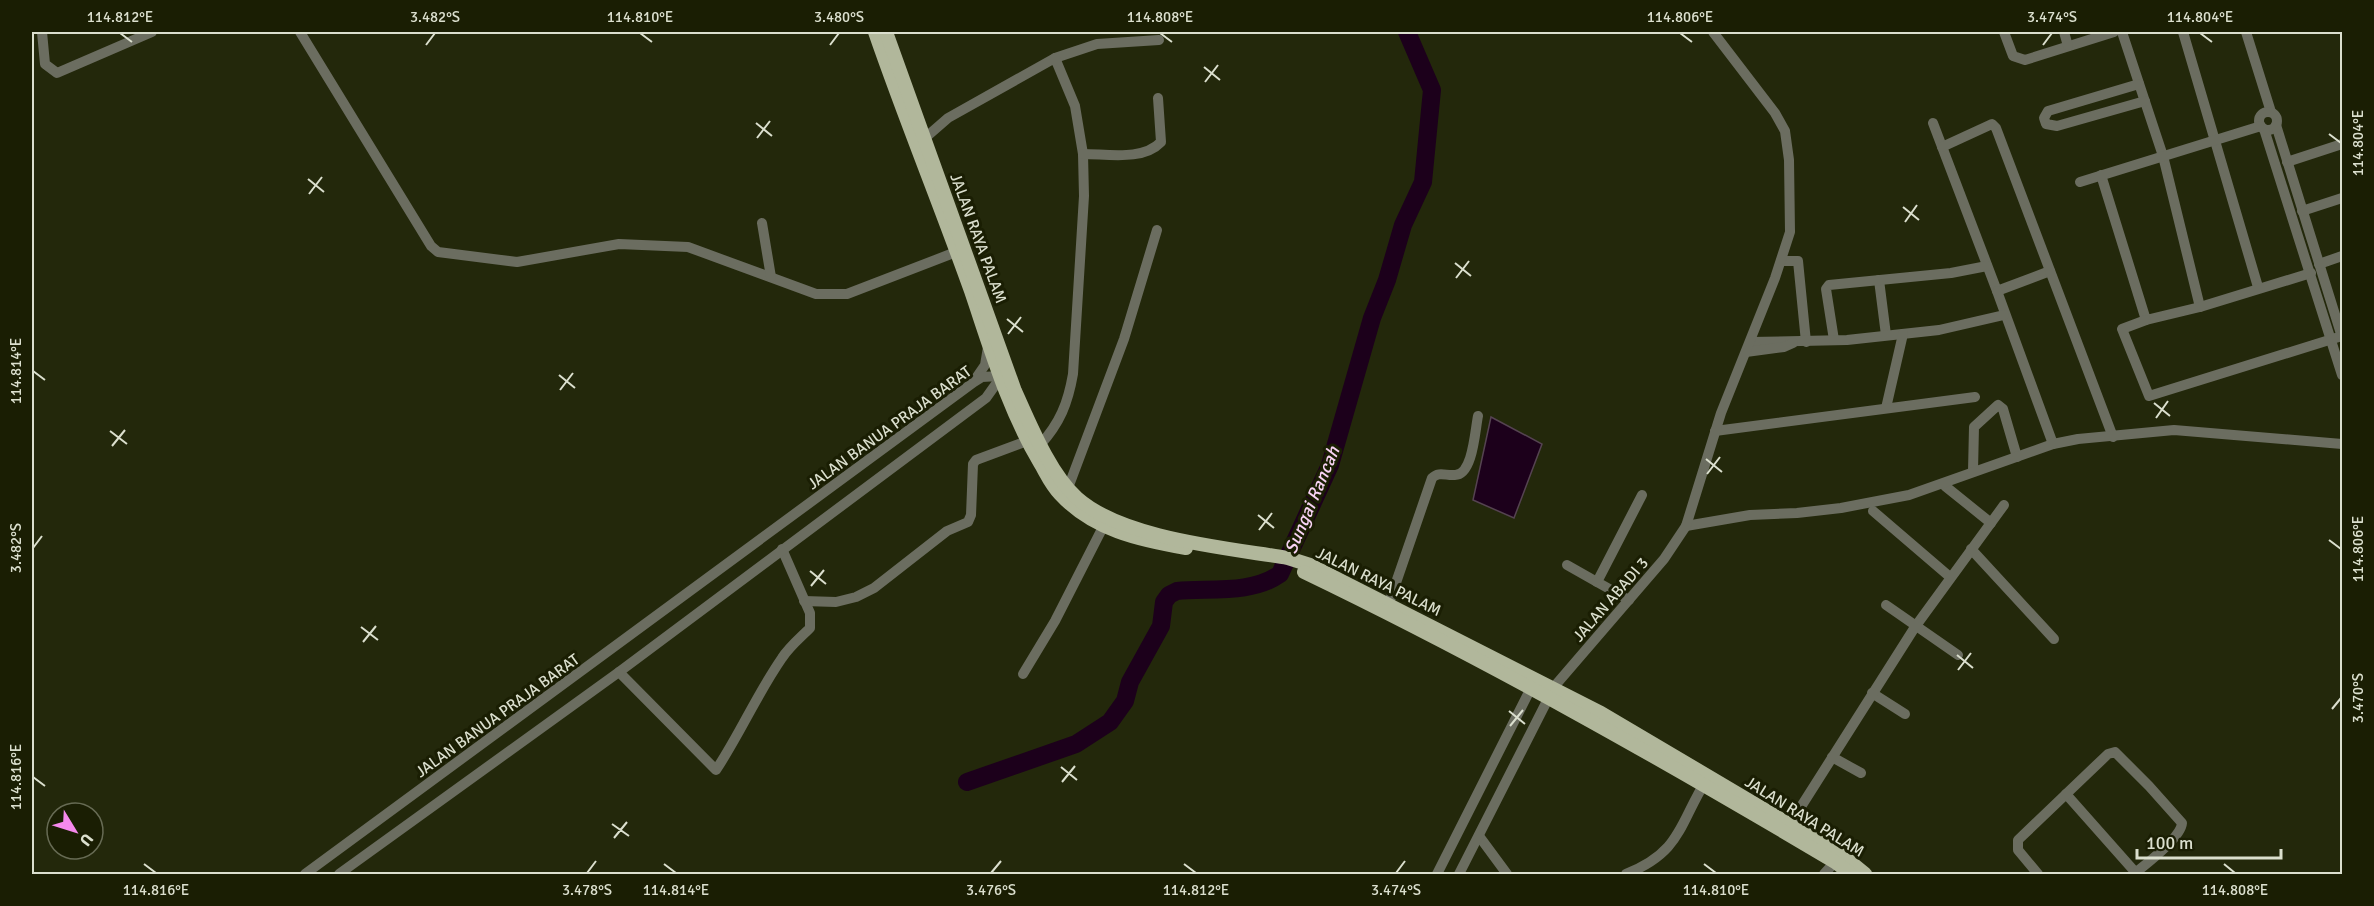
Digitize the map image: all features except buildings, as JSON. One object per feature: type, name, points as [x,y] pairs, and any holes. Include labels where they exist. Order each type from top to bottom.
[{"type":"main road","name":"JALAN RAYA PALAM","points":[[875,32],[999,376],[1013,397],[1059,493],[1074,507],[1103,526],[1148,542],[1310,565],[1389,603],[1531,688],[1551,692]]},
{"type":"main road","name":"JALAN RAYA PALAM","points":[[886,32],[1001,352],[1013,397]]},
{"type":"main road","name":"JALAN RAYA PALAM","points":[[1034,443],[1068,488],[1089,506],[1129,526],[1270,558]]},
{"type":"main road","name":"JALAN RAYA PALAM","points":[[1287,561],[1551,692],[1790,824],[1843,856],[1864,874]]},
{"type":"main road","name":"JALAN RAYA PALAM","points":[[1707,780],[1851,874]]},
{"type":"street","points":[[42,32],[45,64],[57,73],[152,32]]},
{"type":"street","points":[[300,32],[430,246],[438,252],[517,262],[619,244],[688,247],[816,294],[847,294],[956,252]]},
{"type":"street","name":"JALAN ABADI 3","points":[[1459,874],[1551,692],[1672,549],[1686,526],[1716,431],[1790,232],[1790,160],[1785,131],[1775,113],[1713,32]]},
{"type":"street","points":[[2004,32],[2011,52],[2025,60],[2114,32]]},
{"type":"street","points":[[2064,32],[2068,46]]},
{"type":"street","points":[[2122,32],[2163,156],[2200,307]]},
{"type":"street","points":[[2183,32],[2258,287]]},
{"type":"street","points":[[2079,182],[2214,140],[2267,127],[2277,117],[2271,112],[2246,32]]},
{"type":"street","points":[[925,138],[948,118],[1055,58],[1097,44],[1160,40]]},
{"type":"street","points":[[804,601],[836,602],[856,597],[874,588],[947,531],[962,526],[971,515],[973,464],[976,460],[1034,443],[1063,416],[1073,374],[1084,196],[1083,154],[1075,106],[1055,58]]},
{"type":"street","points":[[2139,84],[2048,111],[2044,118],[2050,126],[2145,101]]},
{"type":"street","points":[[2113,92],[2118,109]]},
{"type":"street","points":[[1083,154],[1139,153],[1154,149],[1161,142],[1158,98]]},
{"type":"street","points":[[2072,104],[2077,120]]},
{"type":"street","points":[[2271,112],[2261,116],[2287,162],[2291,193],[2302,211],[2339,337],[2343,375]]},
{"type":"street","points":[[1933,123],[2053,444]]},
{"type":"street","points":[[1942,147],[1994,125],[2113,436]]},
{"type":"street","points":[[2267,127],[2291,193],[2311,273],[2339,337]]},
{"type":"street","points":[[2287,162],[2343,144]]},
{"type":"street","points":[[2101,175],[2146,320]]},
{"type":"street","points":[[2302,211],[2343,198]]},
{"type":"street","points":[[762,223],[771,277]]},
{"type":"street","points":[[1068,488],[1124,339],[1157,230]]},
{"type":"street","points":[[2319,264],[2343,256]]},
{"type":"street","points":[[1781,261],[1798,261],[1806,342]]},
{"type":"street","points":[[1834,340],[1826,289],[1829,285],[1951,273],[1987,266]]},
{"type":"street","points":[[1997,291],[2050,271]]},
{"type":"street","points":[[2311,273],[2258,287],[2200,307],[2146,320],[2122,329],[2149,396],[2339,337]]},
{"type":"street","points":[[1879,279],[1886,335]]},
{"type":"street","points":[[1748,347],[1784,347],[1793,343],[1939,330],[2004,315]]},
{"type":"street","points":[[1887,408],[1903,334]]},
{"type":"street","points":[[974,382],[985,365],[988,345]]},
{"type":"street","points":[[999,376],[1001,352]]},
{"type":"street","name":"JALAN BANUA PRAJA BARAT","points":[[305,874],[974,382],[982,377],[999,376],[986,398],[619,672],[339,874]]},
{"type":"street","points":[[986,398],[999,395],[1013,397]]},
{"type":"street","points":[[1716,431],[1975,397]]},
{"type":"street","points":[[1973,471],[1974,428],[1998,405],[2003,409],[2017,457]]},
{"type":"street","points":[[1389,603],[1432,478],[1437,474],[1460,475],[1467,469],[1478,416]]},
{"type":"street","points":[[1686,526],[1750,515],[1797,513],[1909,495],[2053,444],[2078,438],[2174,430],[2343,444]]},
{"type":"street","points":[[1945,486],[1991,523]]},
{"type":"street","points":[[1597,582],[1642,495]]},
{"type":"street","points":[[1790,824],[1915,627],[2004,506]]},
{"type":"street","points":[[1873,510],[1950,577]]},
{"type":"street","points":[[1023,674],[1055,621],[1103,526]]},
{"type":"street","points":[[619,672],[716,770],[738,738],[783,656],[810,627],[810,613],[782,549]]},
{"type":"street","points":[[1971,549],[2054,639]]},
{"type":"street","points":[[1567,565],[1629,600]]},
{"type":"street","points":[[1886,605],[1958,655]]},
{"type":"street","points":[[1437,874],[1531,688]]},
{"type":"street","points":[[1872,693],[1905,714]]},
{"type":"street","points":[[2038,874],[2018,850],[2016,843],[2034,822],[2108,754],[2115,752],[2178,817],[2182,823],[2181,830],[2135,874],[2066,794]]},
{"type":"street","points":[[1832,757],[1860,773]]},
{"type":"street","points":[[1626,874],[1639,869],[1668,849],[1678,837],[1707,780]]},
{"type":"street","points":[[1479,836],[1507,874]]},
{"type":"street","points":[[1824,874],[1835,862]]},
{"type":"shaded area","points":[[1491,417],[1542,444],[1514,518],[1473,500]]},
{"type":"waterway","name":"Sungai Rancah","points":[[967,782],[1076,744],[1110,722],[1125,701],[1130,682],[1161,626],[1164,602],[1169,595],[1177,591],[1230,589],[1257,585],[1280,574],[1330,465],[1372,318],[1387,280],[1403,225],[1423,182],[1432,90],[1407,32]]}]
